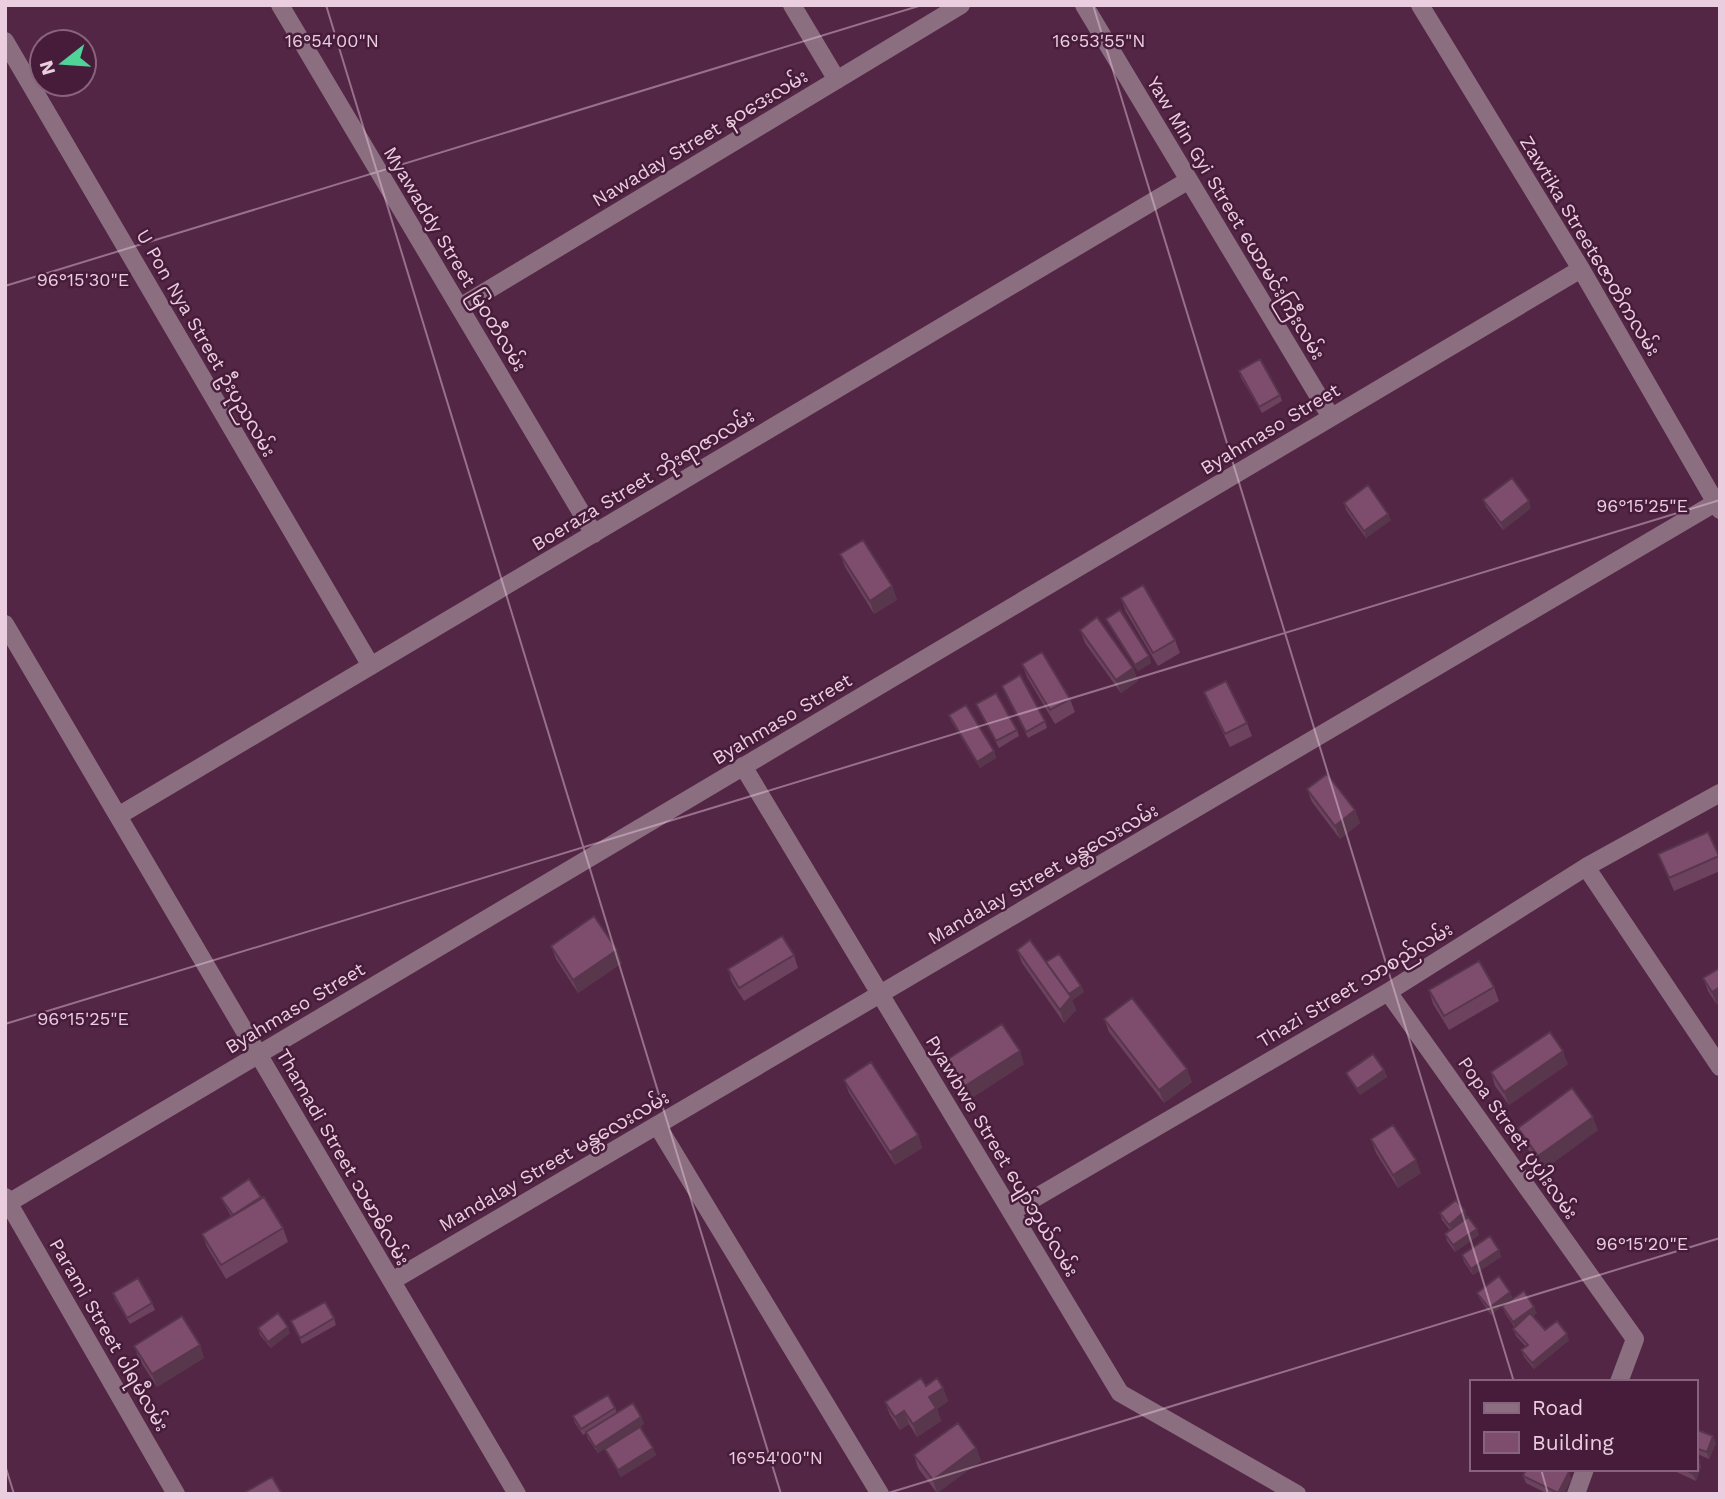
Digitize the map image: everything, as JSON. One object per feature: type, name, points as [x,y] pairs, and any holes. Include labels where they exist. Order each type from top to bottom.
[{"type":"street","name":"Myawaddy Street မြဝတီလမ်း","points":[[280,5],[594,534]]},
{"type":"street","points":[[792,5],[837,80]]},
{"type":"street","name":"Nawaday Street နဝဒေးလမ်း","points":[[460,307],[961,5]]},
{"type":"street","name":"Yaw Min Gyi Street ယောမင်းကြီးလမ်း","points":[[1084,5],[1331,417]]},
{"type":"street","name":"Zawtika Streetဇောတိကလမ်း","points":[[1420,5],[1581,269],[1718,507]]},
{"type":"street","name":"U Pon Nya Street ဦးပုညလမ်း","points":[[5,41],[371,666]]},
{"type":"street","name":"Boeraza Street ဘိုးရာဇာလမ်း","points":[[118,816],[1189,180]]},
{"type":"street","name":"Byahmaso Street","points":[[6,1202],[1581,269]]},
{"type":"street","name":"Mandalay Street မန္တလေးလမ်း","points":[[392,1281],[1718,507]]},
{"type":"street","name":"Thamadi Street သမာဓိလမ်း","points":[[5,624],[517,1494]]},
{"type":"street","name":"Pyawbwe Street ပျော်ဘွယ်လမ်း","points":[[743,766],[1121,1393],[1297,1494]]},
{"type":"street","name":"Thazi Street သာစည်လမ်း","points":[[1012,1212],[1388,992],[1586,867],[1720,793]]},
{"type":"street","points":[[1586,867],[1720,1066]]},
{"type":"street","name":"Popa Street ပုပ္ပါးလမ်း","points":[[1388,992],[1635,1339],[1620,1380]]},
{"type":"street","points":[[657,1125],[880,1494]]},
{"type":"street","name":"Parami Street ပါရမီလမ်း","points":[[6,1202],[176,1494]]},
{"type":"street","points":[[1576,1494],[1584,1471]]},
{"type":"building","points":[[1260,359],[1280,395],[1259,407],[1239,371]]},
{"type":"building","points":[[1512,478],[1529,501],[1501,523],[1483,500]]},
{"type":"building","points":[[1368,485],[1388,514],[1364,531],[1344,503]]},
{"type":"building","points":[[863,540],[892,586],[870,601],[840,554]]},
{"type":"building","points":[[1143,585],[1175,640],[1153,653],[1121,598]]},
{"type":"building","points":[[1120,610],[1149,656],[1135,665],[1106,619]]},
{"type":"building","points":[[1097,617],[1133,668],[1116,680],[1080,630]]},
{"type":"building","points":[[1042,652],[1070,699],[1050,710],[1022,664]]},
{"type":"building","points":[[1020,675],[1045,721],[1026,732],[1002,686]]},
{"type":"building","points":[[1226,681],[1247,723],[1225,734],[1204,692]]},
{"type":"building","points":[[996,693],[1017,730],[996,741],[976,704]]},
{"type":"building","points":[[966,705],[994,751],[977,762],[949,715]]},
{"type":"building","points":[[1327,774],[1355,810],[1335,826],[1307,789]]},
{"type":"building","points":[[1708,832],[1719,856],[1669,878],[1658,854]]},
{"type":"building","points":[[594,916],[617,950],[573,980],[551,946]]},
{"type":"building","points":[[782,936],[794,955],[739,988],[728,969]]},
{"type":"building","points":[[1030,940],[1071,997],[1060,1010],[1017,950]]},
{"type":"building","points":[[1059,954],[1081,986],[1069,994],[1046,962]]},
{"type":"building","points":[[1479,961],[1494,987],[1444,1016],[1429,990]]},
{"type":"building","points":[[1720,968],[1720,987],[1712,992],[1703,978]]},
{"type":"building","points":[[1132,998],[1187,1069],[1159,1090],[1104,1019]]},
{"type":"building","points":[[1002,1024],[1020,1051],[965,1086],[948,1059]]},
{"type":"building","points":[[1550,1032],[1563,1051],[1504,1092],[1491,1072]]},
{"type":"building","points":[[1373,1054],[1384,1070],[1357,1089],[1346,1073]]},
{"type":"building","points":[[871,1062],[918,1135],[890,1152],[844,1080]]},
{"type":"building","points":[[1572,1088],[1593,1117],[1538,1156],[1518,1128]]},
{"type":"building","points":[[1393,1125],[1416,1160],[1393,1175],[1371,1139]]},
{"type":"building","points":[[249,1179],[261,1197],[233,1215],[221,1198]]},
{"type":"building","points":[[264,1197],[283,1228],[221,1265],[202,1234]]},
{"type":"building","points":[[1456,1200],[1465,1211],[1449,1225],[1440,1213]]},
{"type":"building","points":[[1468,1217],[1477,1229],[1453,1245],[1445,1234]]},
{"type":"building","points":[[1490,1236],[1499,1250],[1471,1269],[1462,1255]]},
{"type":"building","points":[[1499,1276],[1510,1292],[1489,1308],[1477,1293]]},
{"type":"building","points":[[138,1278],[152,1303],[127,1318],[113,1293]]},
{"type":"building","points":[[1524,1291],[1534,1307],[1513,1322],[1502,1306]]},
{"type":"building","points":[[325,1302],[334,1318],[300,1338],[291,1321]]},
{"type":"building","points":[[278,1313],[288,1327],[268,1342],[258,1328]]},
{"type":"building","points":[[1530,1313],[1545,1330],[1557,1321],[1567,1334],[1532,1363],[1521,1350],[1528,1345],[1513,1329]]},
{"type":"building","points":[[182,1316],[200,1345],[152,1374],[134,1346]]},
{"type":"building","points":[[921,1378],[926,1386],[937,1378],[943,1388],[929,1397],[936,1408],[913,1424],[904,1411],[895,1417],[885,1402]]},
{"type":"building","points":[[608,1395],[615,1408],[581,1429],[573,1416]]},
{"type":"building","points":[[633,1403],[641,1417],[595,1447],[586,1432]]},
{"type":"building","points":[[958,1423],[976,1448],[933,1480],[914,1455]]},
{"type":"building","points":[[640,1427],[653,1448],[618,1470],[605,1449]]},
{"type":"building","points":[[1697,1430],[1713,1436],[1707,1452],[1697,1449]]},
{"type":"building","points":[[1525,1471],[1569,1472],[1558,1493],[1523,1476]]},
{"type":"building","points":[[272,1477],[282,1494],[242,1494]]}]
